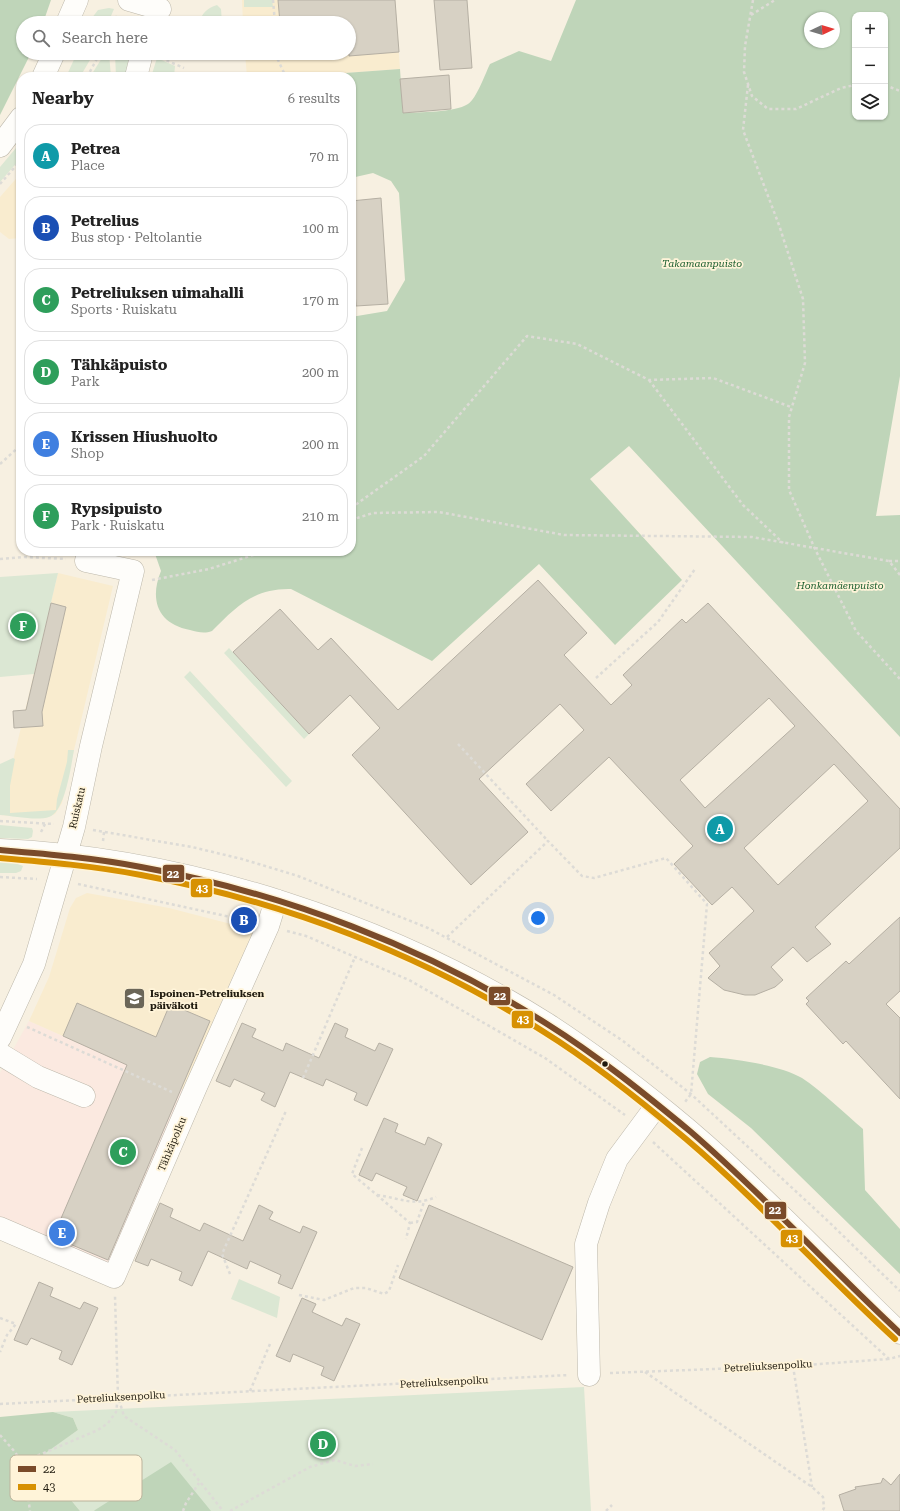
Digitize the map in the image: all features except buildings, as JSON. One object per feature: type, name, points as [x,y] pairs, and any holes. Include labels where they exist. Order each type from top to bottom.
[{"type":"street","points":[[70,16],[77,0]]},
{"type":"street","points":[[129,0],[160,11]]},
{"type":"street","points":[[45,72],[51,60]]},
{"type":"street","points":[[139,72],[146,60]]},
{"type":"street","points":[[0,146],[16,125]]},
{"type":"street","points":[[86,561],[140,575]]},
{"type":"street","name":"Ruiskatu","points":[[0,1038],[34,964],[57,880],[74,827],[91,746],[140,575]]},
{"type":"street","points":[[0,850],[65,855],[136,865],[181,875],[276,900],[329,917],[402,948],[501,998],[554,1029],[617,1073],[657,1105],[763,1199],[900,1333]]},
{"type":"street","name":"Tähkäpolku","points":[[114,1277],[268,926],[276,900]]},
{"type":"street","points":[[0,1054],[38,1077],[84,1096]]},
{"type":"street","points":[[589,1375],[586,1244],[599,1203],[617,1160],[657,1105]]},
{"type":"street","points":[[0,1228],[114,1277]]},
{"type":"path","points":[[273,0],[274,16]]},
{"type":"path","points":[[753,0],[745,46],[744,72],[752,96],[768,109],[796,110],[841,88],[852,86]]},
{"type":"path","points":[[751,15],[775,0]]},
{"type":"path","points":[[90,72],[96,60]]},
{"type":"path","points":[[164,60],[184,68]]},
{"type":"path","points":[[278,60],[284,72]]},
{"type":"path","points":[[748,85],[743,130],[779,225],[804,299],[805,363],[788,417],[789,490],[815,549],[856,631],[900,679]]},
{"type":"path","points":[[888,87],[900,90]]},
{"type":"path","points":[[0,184],[16,166]]},
{"type":"path","points":[[356,504],[424,456],[527,336],[577,344],[649,380],[743,505],[783,543]]},
{"type":"path","points":[[649,380],[713,378],[791,407]]},
{"type":"path","points":[[0,464],[16,450]]},
{"type":"path","points":[[356,518],[373,513],[439,512],[564,535],[752,537],[815,549],[889,561],[900,561]]},
{"type":"path","points":[[140,575],[208,569],[250,556]]},
{"type":"path","points":[[0,559],[44,557],[86,561]]},
{"type":"path","points":[[889,561],[900,575]]},
{"type":"path","points":[[596,678],[658,622],[695,569]]},
{"type":"path","points":[[458,744],[582,876],[594,878],[666,858],[707,904],[691,1094]]},
{"type":"path","points":[[447,937],[548,841]]},
{"type":"path","points":[[0,877],[57,880],[215,913],[268,926],[306,936],[409,980],[546,1058],[628,1117],[639,1129],[889,1359]]},
{"type":"path","points":[[303,1078],[355,957]]},
{"type":"path","points":[[25,1026],[191,1100]]},
{"type":"path","points":[[230,1274],[222,1254],[286,1111]]},
{"type":"path","points":[[362,1148],[352,1174],[376,1195],[410,1223],[417,1222],[424,1202]]},
{"type":"path","points":[[376,1195],[409,1202],[424,1202],[436,1197]]},
{"type":"path","points":[[406,1239],[410,1223]]},
{"type":"path","points":[[299,1295],[324,1300],[354,1288],[366,1288],[384,1294],[389,1291],[398,1265]]},
{"type":"path","points":[[39,1455],[98,1430],[108,1423],[116,1412],[118,1397],[114,1277]]},
{"type":"path","points":[[0,1318],[16,1324],[7,1335],[0,1352]]},
{"type":"path","points":[[250,1391],[270,1344]]},
{"type":"path","name":"Petreliuksenpolku","points":[[0,1404],[118,1397],[793,1366],[889,1359],[900,1356]]},
{"type":"path","points":[[793,1366],[812,1487]]},
{"type":"path","points":[[644,1372],[812,1487],[823,1497],[824,1508],[822,1511]]},
{"type":"path","points":[[118,1397],[124,1416],[175,1450],[223,1511]]},
{"type":"path","points":[[0,1435],[16,1455]]},
{"type":"path","points":[[230,1511],[310,1467],[335,1460],[355,1466],[373,1464]]},
{"type":"path","points":[[183,1511],[186,1503],[199,1482]]},
{"type":"path","points":[[29,1501],[30,1511]]},
{"type":"path","points":[[606,1511],[612,1505]]},
{"type":"shaded area","points":[[242,0],[395,0],[400,69],[356,72],[247,72],[246,60],[356,60],[356,16],[243,16]]},
{"type":"shaded area","points":[[16,179],[16,238],[9,239],[0,232],[0,197]]},
{"type":"shaded area","points":[[58,573],[113,586],[62,803],[55,814],[45,818],[0,815]]},
{"type":"shaded area","name":"Ispoinen-Petreliuksen päiväkoti","points":[[87,893],[169,908],[258,931],[189,1092],[29,1021],[49,977],[70,908],[76,898]]},
{"type":"shaded area","points":[[29,1021],[189,1092],[113,1267],[0,1218],[0,1073]]},
{"type":"green space","points":[[0,0],[51,0],[45,16],[16,16],[16,60],[28,60],[22,72],[16,72],[16,83],[0,115]]},
{"type":"green space","points":[[244,0],[272,0],[273,7],[244,7]]},
{"type":"green space","name":"Takamaanpuisto","points":[[576,0],[900,0],[900,376],[876,516],[900,515],[900,737],[629,446],[590,479],[682,580],[615,645],[539,564],[432,661],[291,589],[266,592],[256,596],[229,614],[212,631],[206,632],[198,632],[179,627],[170,622],[159,609],[156,601],[156,592],[157,582],[161,571],[156,556],[356,556],[356,316],[387,311],[405,280],[399,193],[391,181],[373,173],[356,177],[356,72],[400,69],[403,113],[446,111],[462,107],[468,104],[475,97],[490,64],[519,51],[551,61]]},
{"type":"green space","points":[[217,5],[221,9],[222,16],[202,16],[205,11]]},
{"type":"green space","points":[[109,8],[114,9],[111,16],[93,16],[98,10]]},
{"type":"green space","points":[[74,60],[90,60],[83,72],[68,72]]},
{"type":"green space","points":[[101,60],[110,60],[111,72],[93,72]]},
{"type":"green space","points":[[115,60],[130,60],[126,72],[116,72]]},
{"type":"green space","points":[[156,60],[162,60],[175,66],[174,72],[153,72]]},
{"type":"green space","points":[[16,148],[16,164],[0,182],[0,167]]},
{"type":"green space","points":[[58,573],[34,674],[0,677],[0,577]]},
{"type":"green space","points":[[229,648],[309,734],[304,739],[224,653]]},
{"type":"green space","points":[[190,671],[292,781],[286,787],[184,677]]},
{"type":"green space","points":[[68,750],[74,750],[69,777],[63,798],[55,813],[49,817],[38,819],[0,815],[0,764],[13,758],[15,759],[10,786],[10,813],[56,810],[57,799],[67,762]]},
{"type":"green space","points":[[0,825],[32,828],[32,837],[28,839],[0,838]]},
{"type":"green space","points":[[0,861],[10,861],[23,866],[21,871],[16,873],[0,873]]},
{"type":"green space","points":[[710,1057],[757,1063],[793,1073],[817,1089],[863,1129],[865,1190],[900,1229],[900,1274],[751,1128],[708,1094],[697,1074],[700,1062]]},
{"type":"green space","points":[[239,1279],[280,1297],[277,1318],[231,1299]]},
{"type":"green space","points":[[584,1387],[591,1511],[80,1511],[72,1501],[142,1501],[142,1455],[41,1455],[78,1430],[73,1418],[53,1412]]},
{"type":"green space","points":[[53,1412],[73,1418],[78,1430],[43,1455],[10,1455],[10,1501],[72,1501],[80,1511],[0,1511],[0,1417]]},
{"type":"green space","points":[[171,1462],[211,1511],[94,1511],[109,1501],[142,1501],[142,1480]]},
{"type":"transit line","name":"22","points":[[0,850],[124,864],[194,878],[248,892],[352,926],[403,947],[500,996],[585,1049],[691,1132],[770,1206],[900,1333]]},
{"type":"transit line","name":"43","points":[[0,858],[106,869],[194,886],[246,900],[350,934],[449,978],[497,1004],[581,1056],[686,1139],[740,1188],[895,1339]]},
{"type":"place","name":"Rypsipuisto","points":[[23,626]]},
{"type":"place","name":"Petrea","points":[[720,829]]},
{"type":"place","name":"Petrelius","points":[[244,920]]},
{"type":"place","name":"Ispoinen-Petreliuksen päiväkoti","points":[[135,999]]},
{"type":"place","name":"Petreliuksen uimahalli","points":[[123,1152]]},
{"type":"place","name":"Krissen Hiushuolto","points":[[62,1233]]},
{"type":"place","name":"Tähkäpuisto","points":[[323,1444]]},
{"type":"park label","name":"Honkamäenpuisto","points":[[840,585]]}]
